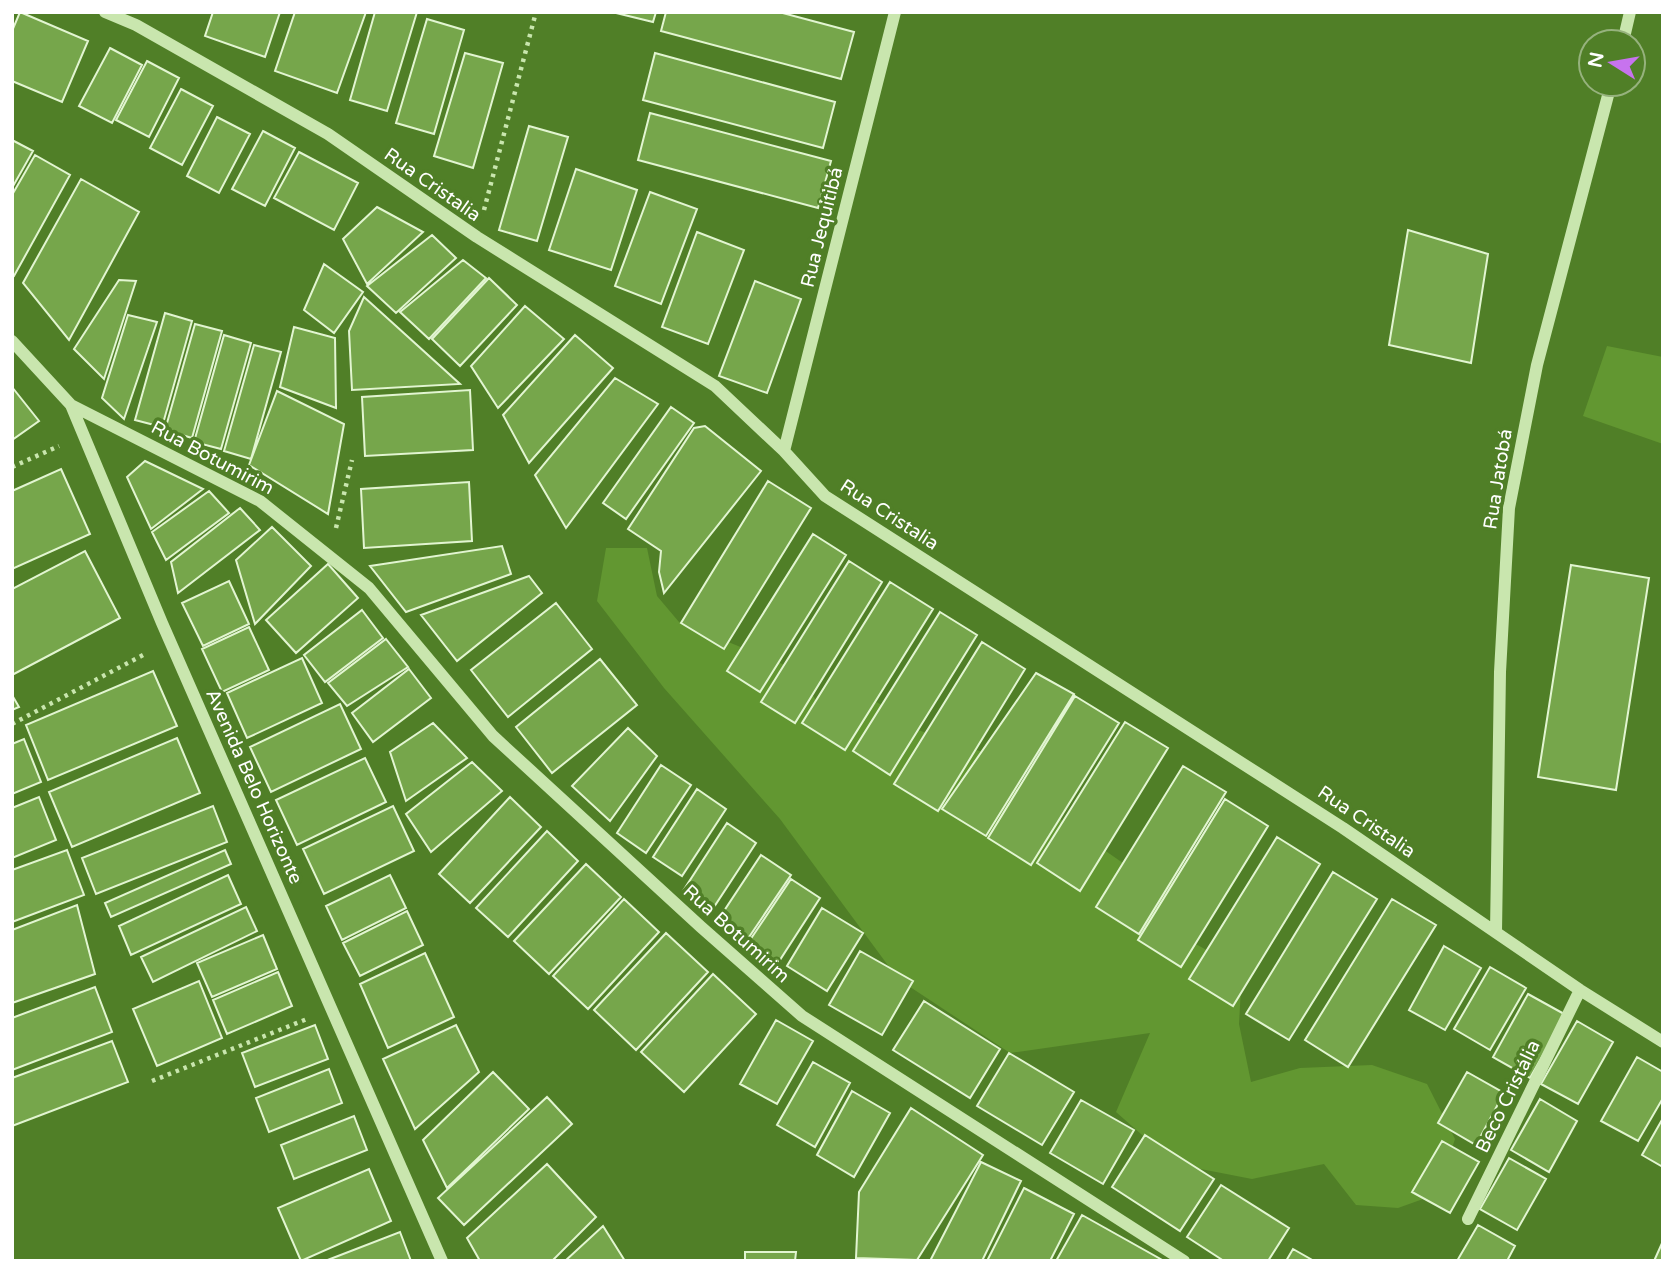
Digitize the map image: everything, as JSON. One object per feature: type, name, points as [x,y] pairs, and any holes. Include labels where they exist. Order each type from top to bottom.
[{"type":"street","name":"Rua Cristalia","points":[[105,12],[136,25],[328,134],[477,237],[715,386],[784,451],[825,496],[1343,828],[1580,990],[1663,1042]]},
{"type":"street","name":"Rua Jequitibá","points":[[784,451],[895,12]]},
{"type":"street","name":"Rua Jatobá","points":[[1496,932],[1500,672],[1509,508],[1537,365],[1607,98]]},
{"type":"street","name":"Avenida Belo Horizonte","points":[[12,341],[71,405],[170,641],[442,1261]]},
{"type":"street","name":"Rua Botumirim","points":[[71,405],[260,501],[369,588],[493,736],[802,1016],[1184,1261]]},
{"type":"street","name":"Beco Cristália","points":[[1468,1219],[1580,990]]},
{"type":"path","points":[[477,237],[536,12]]},
{"type":"path","points":[[12,467],[83,435]]},
{"type":"path","points":[[329,556],[352,460]]},
{"type":"path","points":[[12,724],[170,641]]},
{"type":"path","points":[[152,1081],[332,1009]]},
{"type":"green space","points":[[1607,346],[1663,357],[1663,444],[1583,416]]},
{"type":"green space","points":[[606,548],[647,548],[657,596],[679,622],[797,670],[817,702],[859,690],[918,730],[991,755],[1054,815],[1143,877],[1187,885],[1192,942],[1223,959],[1241,988],[1239,1024],[1251,1082],[1300,1068],[1372,1065],[1427,1084],[1455,1139],[1437,1194],[1398,1208],[1356,1205],[1324,1164],[1252,1179],[1175,1164],[1116,1112],[1150,1033],[1010,1053],[898,979],[780,819],[664,688],[597,601]]},
{"type":"building","points":[[20,12],[88,41],[62,102],[12,81],[12,31]]},
{"type":"building","points":[[213,12],[280,12],[265,57],[205,36]]},
{"type":"building","points":[[295,12],[366,12],[337,93],[275,71]]},
{"type":"building","points":[[375,12],[417,12],[387,111],[350,100]]},
{"type":"building","points":[[612,12],[656,12],[653,22]]},
{"type":"building","points":[[666,12],[779,12],[854,32],[841,79],[661,31]]},
{"type":"building","points":[[427,19],[464,30],[434,134],[396,123]]},
{"type":"building","points":[[110,48],[142,65],[112,123],[79,106]]},
{"type":"building","points":[[465,53],[503,63],[473,168],[434,156]]},
{"type":"building","points":[[655,53],[835,102],[823,148],[643,100]]},
{"type":"building","points":[[147,61],[179,78],[149,137],[116,120]]},
{"type":"building","points":[[181,89],[213,106],[182,165],[150,148]]},
{"type":"building","points":[[650,113],[831,161],[818,208],[638,160]]},
{"type":"building","points":[[217,117],[250,134],[219,193],[187,176]]},
{"type":"building","points":[[529,126],[568,137],[537,241],[499,230]]},
{"type":"building","points":[[263,131],[295,148],[265,206],[232,189]]},
{"type":"building","points":[[12,140],[33,151],[12,188]]},
{"type":"building","points":[[299,152],[358,183],[334,230],[274,198]]},
{"type":"building","points":[[35,155],[70,175],[14,276],[12,195]]},
{"type":"building","points":[[576,169],[637,190],[611,270],[549,250]]},
{"type":"building","points":[[81,179],[139,212],[69,340],[23,283]]},
{"type":"building","points":[[650,192],[697,209],[661,304],[615,286]]},
{"type":"building","points":[[377,207],[423,232],[367,284],[343,239]]},
{"type":"building","points":[[1408,230],[1488,254],[1471,363],[1389,345]]},
{"type":"building","points":[[697,232],[744,250],[708,344],[662,327]]},
{"type":"building","points":[[432,235],[456,258],[396,313],[367,286]]},
{"type":"building","points":[[463,260],[486,278],[429,339],[400,312]]},
{"type":"building","points":[[324,264],[363,292],[334,333],[304,310]]},
{"type":"building","points":[[489,278],[517,305],[460,366],[432,339]]},
{"type":"building","points":[[119,280],[136,281],[104,379],[74,349]]},
{"type":"building","points":[[755,281],[801,299],[767,393],[719,376]]},
{"type":"building","points":[[364,297],[460,384],[352,390],[349,331]]},
{"type":"building","points":[[525,306],[564,339],[498,408],[471,366]]},
{"type":"building","points":[[165,313],[192,321],[162,427],[135,420]]},
{"type":"building","points":[[128,315],[157,322],[124,419],[102,398]]},
{"type":"building","points":[[195,324],[222,331],[192,438],[165,430]]},
{"type":"building","points":[[294,327],[335,338],[336,408],[280,387]]},
{"type":"building","points":[[224,335],[251,343],[221,449],[194,442]]},
{"type":"building","points":[[575,335],[613,368],[529,463],[503,415]]},
{"type":"building","points":[[254,345],[281,352],[251,459],[224,451]]},
{"type":"building","points":[[615,378],[658,404],[566,528],[535,475]]},
{"type":"building","points":[[12,387],[39,421],[12,440]]},
{"type":"building","points":[[470,390],[473,450],[365,456],[362,397]]},
{"type":"building","points":[[277,391],[344,424],[328,514],[249,465]]},
{"type":"building","points":[[671,407],[694,423],[626,519],[603,503]]},
{"type":"building","points":[[705,426],[761,471],[664,593],[659,572],[661,551],[628,529],[694,428]]},
{"type":"building","points":[[145,461],[203,489],[151,529],[127,477]]},
{"type":"building","points":[[61,469],[90,534],[12,569],[12,491]]},
{"type":"building","points":[[768,481],[811,508],[724,649],[681,623]]},
{"type":"building","points":[[469,482],[472,541],[364,548],[361,489]]},
{"type":"building","points":[[209,491],[229,513],[166,560],[152,532]]},
{"type":"building","points":[[240,508],[260,530],[178,593],[171,562]]},
{"type":"building","points":[[272,527],[311,566],[255,624],[236,560]]},
{"type":"building","points":[[813,534],[846,555],[760,692],[727,671]]},
{"type":"building","points":[[502,546],[511,574],[406,612],[370,566]]},
{"type":"building","points":[[85,551],[120,618],[12,675],[12,589]]},
{"type":"building","points":[[849,561],[882,582],[795,723],[761,702]]},
{"type":"building","points":[[328,564],[358,598],[296,653],[266,620]]},
{"type":"building","points":[[1571,565],[1649,578],[1616,790],[1538,777]]},
{"type":"building","points":[[529,576],[542,593],[457,661],[421,615]]},
{"type":"building","points":[[229,581],[249,624],[203,646],[182,603]]},
{"type":"building","points":[[890,582],[933,609],[845,750],[802,723]]},
{"type":"building","points":[[556,603],[592,649],[508,717],[471,670]]},
{"type":"building","points":[[362,610],[383,638],[325,682],[304,655]]},
{"type":"building","points":[[940,612],[977,635],[890,775],[853,751]]},
{"type":"building","points":[[249,627],[269,670],[222,692],[202,649]]},
{"type":"building","points":[[386,639],[408,667],[347,706],[328,683]]},
{"type":"building","points":[[982,642],[1025,669],[938,811],[894,784]]},
{"type":"building","points":[[302,658],[322,703],[247,738],[227,693]]},
{"type":"building","points":[[600,659],[637,705],[552,773],[516,727]]},
{"type":"building","points":[[409,669],[431,698],[373,742],[352,713]]},
{"type":"building","points":[[153,671],[177,726],[48,780],[26,725]]},
{"type":"building","points":[[1036,673],[1074,694],[986,836],[942,809]]},
{"type":"building","points":[[12,695],[19,707],[12,710]]},
{"type":"building","points":[[1075,696],[1119,723],[1031,865],[988,838]]},
{"type":"building","points":[[340,704],[361,749],[271,792],[250,747]]},
{"type":"building","points":[[1125,722],[1168,748],[1080,891],[1037,863]]},
{"type":"building","points":[[433,723],[467,758],[406,801],[390,752]]},
{"type":"building","points":[[628,728],[657,756],[610,821],[572,786]]},
{"type":"building","points":[[177,738],[200,793],[72,847],[49,792]]},
{"type":"building","points":[[24,739],[41,782],[12,794],[12,744]]},
{"type":"building","points":[[365,758],[386,802],[297,845],[276,800]]},
{"type":"building","points":[[472,762],[502,791],[431,852],[406,814]]},
{"type":"building","points":[[661,765],[691,785],[646,853],[617,833]]},
{"type":"building","points":[[1183,766],[1226,792],[1139,934],[1096,907]]},
{"type":"building","points":[[697,789],[726,809],[682,876],[653,857]]},
{"type":"building","points":[[39,797],[56,840],[12,858],[12,808]]},
{"type":"building","points":[[510,797],[541,827],[470,903],[439,874]]},
{"type":"building","points":[[1225,799],[1268,826],[1181,967],[1138,940]]},
{"type":"building","points":[[213,806],[227,842],[96,894],[82,858]]},
{"type":"building","points":[[393,806],[414,851],[324,894],[303,849]]},
{"type":"building","points":[[727,823],[756,843],[712,910],[683,891]]},
{"type":"building","points":[[547,831],[578,861],[508,937],[476,908]]},
{"type":"building","points":[[1277,837],[1320,864],[1233,1006],[1189,979]]},
{"type":"building","points":[[67,850],[84,895],[12,922],[12,870]]},
{"type":"building","points":[[225,850],[231,864],[111,917],[105,903]]},
{"type":"building","points":[[761,855],[791,875],[745,943],[716,923]]},
{"type":"building","points":[[586,864],[621,897],[549,974],[514,941]]},
{"type":"building","points":[[1333,872],[1377,899],[1289,1040],[1246,1014]]},
{"type":"building","points":[[228,875],[241,904],[131,955],[119,926]]},
{"type":"building","points":[[390,875],[406,908],[342,940],[326,906]]},
{"type":"building","points":[[791,879],[820,898],[776,966],[746,946]]},
{"type":"building","points":[[624,899],[659,932],[588,1009],[553,976]]},
{"type":"building","points":[[1392,899],[1436,925],[1348,1067],[1305,1040]]},
{"type":"building","points":[[77,905],[95,974],[12,1003],[12,930]]},
{"type":"building","points":[[246,907],[257,931],[153,982],[141,957]]},
{"type":"building","points":[[822,908],[863,933],[827,991],[787,966]]},
{"type":"building","points":[[407,911],[423,945],[360,976],[343,943]]},
{"type":"building","points":[[666,933],[708,972],[636,1050],[594,1010]]},
{"type":"building","points":[[263,935],[277,969],[212,997],[197,963]]},
{"type":"building","points":[[1444,946],[1481,968],[1445,1030],[1409,1010]]},
{"type":"building","points":[[860,951],[913,981],[882,1035],[829,1005]]},
{"type":"building","points":[[425,953],[454,1017],[388,1048],[360,984]]},
{"type":"building","points":[[1490,967],[1526,988],[1490,1050],[1454,1029]]},
{"type":"building","points":[[278,972],[292,1006],[227,1034],[213,1000]]},
{"type":"building","points":[[713,974],[756,1014],[684,1092],[641,1052]]},
{"type":"building","points":[[199,981],[222,1038],[157,1066],[133,1009]]},
{"type":"building","points":[[95,987],[112,1032],[12,1070],[12,1018]]},
{"type":"building","points":[[1528,994],[1566,1015],[1530,1078],[1493,1057]]},
{"type":"building","points":[[924,1001],[1000,1049],[970,1098],[893,1050]]},
{"type":"building","points":[[776,1020],[813,1041],[777,1104],[740,1084]]},
{"type":"building","points":[[1577,1021],[1613,1042],[1578,1104],[1541,1084]]},
{"type":"building","points":[[315,1025],[328,1059],[255,1087],[242,1053]]},
{"type":"building","points":[[456,1025],[479,1072],[415,1129],[383,1059]]},
{"type":"building","points":[[112,1041],[128,1082],[12,1126],[12,1078]]},
{"type":"building","points":[[1009,1053],[1074,1092],[1042,1145],[977,1106]]},
{"type":"building","points":[[1637,1057],[1663,1072],[1663,1098],[1638,1141],[1601,1121]]},
{"type":"building","points":[[813,1062],[850,1083],[815,1147],[777,1125]]},
{"type":"building","points":[[329,1069],[342,1103],[269,1132],[256,1098]]},
{"type":"building","points":[[493,1072],[529,1109],[447,1188],[423,1140]]},
{"type":"building","points":[[1467,1072],[1504,1093],[1476,1145],[1438,1123]]},
{"type":"building","points":[[852,1091],[890,1113],[854,1177],[817,1155]]},
{"type":"building","points":[[547,1097],[572,1124],[464,1225],[438,1198]]},
{"type":"building","points":[[1540,1099],[1577,1121],[1549,1172],[1511,1150]]},
{"type":"building","points":[[1081,1100],[1134,1130],[1103,1184],[1050,1153]]},
{"type":"building","points":[[911,1108],[983,1155],[917,1260],[856,1258],[859,1192]]},
{"type":"building","points":[[354,1116],[367,1150],[294,1179],[281,1145]]},
{"type":"building","points":[[1663,1118],[1663,1167],[1642,1155]]},
{"type":"building","points":[[1145,1135],[1214,1179],[1180,1231],[1112,1187]]},
{"type":"building","points":[[1442,1141],[1479,1162],[1450,1213],[1412,1192]]},
{"type":"building","points":[[1509,1158],[1546,1179],[1517,1230],[1480,1209]]},
{"type":"building","points":[[981,1162],[1021,1181],[982,1261],[930,1261]]},
{"type":"building","points":[[547,1164],[596,1217],[552,1261],[480,1261],[467,1238]]},
{"type":"building","points":[[369,1169],[391,1221],[301,1261],[278,1208]]},
{"type":"building","points":[[1221,1185],[1289,1228],[1268,1261],[1224,1261],[1187,1237]]},
{"type":"building","points":[[1024,1188],[1074,1214],[1050,1261],[987,1261]]},
{"type":"building","points":[[1082,1215],[1164,1261],[1056,1261]]},
{"type":"building","points":[[1478,1225],[1515,1246],[1507,1261],[1457,1261]]},
{"type":"building","points":[[603,1226],[625,1261],[565,1261]]},
{"type":"building","points":[[400,1232],[411,1261],[325,1261]]},
{"type":"building","points":[[1663,1241],[1663,1261],[1654,1261]]},
{"type":"building","points":[[1293,1249],[1314,1261],[1286,1261]]},
{"type":"building","points":[[745,1252],[796,1252],[795,1261],[745,1261]]}]
